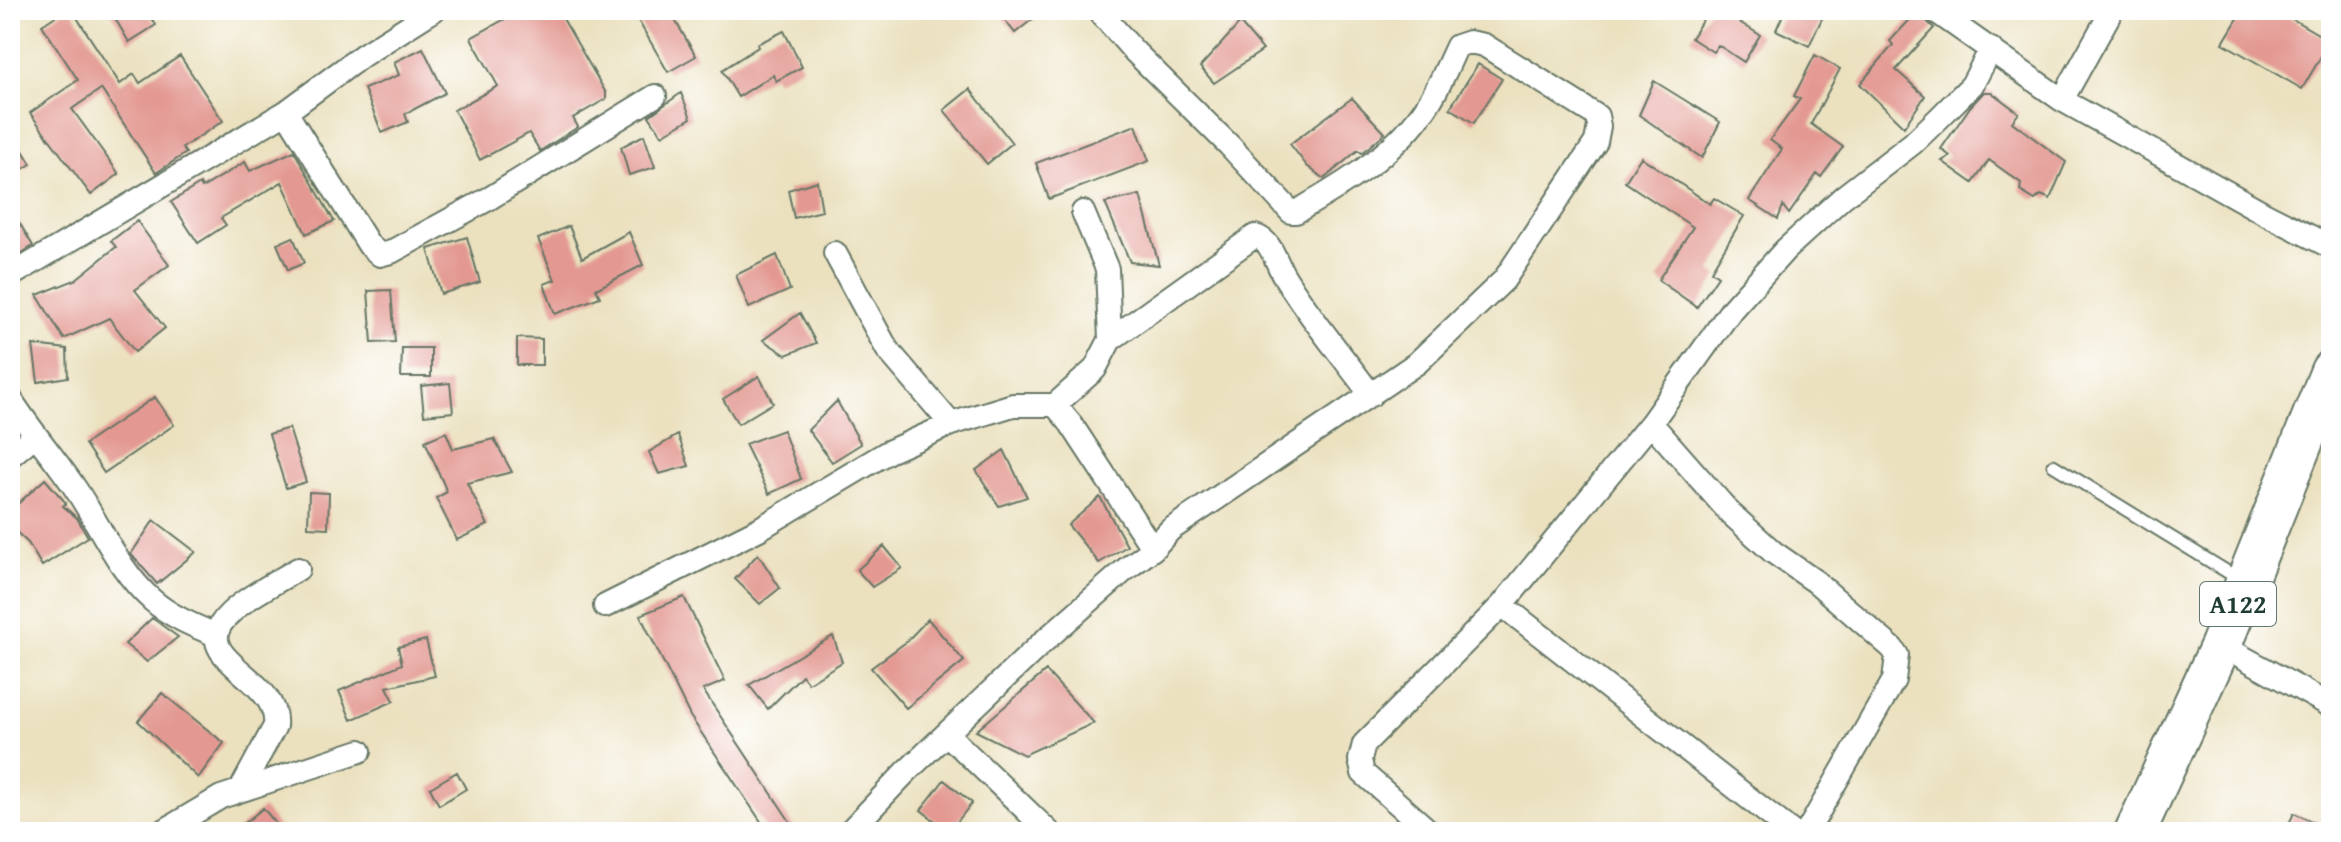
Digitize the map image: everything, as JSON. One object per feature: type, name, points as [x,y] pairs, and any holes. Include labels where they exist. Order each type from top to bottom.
[{"type":"highway","name":"A122","points":[[2135,832],[2221,645],[2331,371]]},
{"type":"street","points":[[10,276],[286,112],[363,55],[434,10]]},
{"type":"street","points":[[849,832],[1043,642],[1153,549],[1170,530],[1417,363],[1504,280],[1596,142],[1597,116],[1484,45],[1469,42],[1457,46],[1436,92],[1421,114],[1391,145],[1341,186],[1291,212],[1098,10]]},
{"type":"street","points":[[1934,10],[2062,100],[2331,247]]},
{"type":"street","points":[[2062,100],[2112,10]]},
{"type":"street","points":[[1430,832],[1363,773],[1360,760],[1364,744],[1502,605],[1651,423],[1732,309],[1785,250],[1843,197],[1913,143],[1972,85],[1991,49]]},
{"type":"street","points":[[1972,85],[2020,69]]},
{"type":"street","points":[[286,112],[369,245],[380,255],[490,198],[655,96]]},
{"type":"street","points":[[1083,212],[1107,269],[1110,340]]},
{"type":"street","points":[[605,606],[759,529],[888,452],[951,424],[1013,405],[1055,405],[1095,369],[1110,340],[1255,236],[1267,243],[1284,275],[1371,395]]},
{"type":"street","points":[[835,253],[887,349],[951,424]]},
{"type":"street","points":[[10,398],[34,436],[72,483],[115,555],[151,600],[184,622],[216,635]]},
{"type":"street","points":[[1055,405],[1071,424],[1153,549]]},
{"type":"street","points":[[1651,423],[1730,513],[1773,552],[1816,582],[1897,655],[1894,680],[1807,832]]},
{"type":"street","points":[[10,456],[34,436]]},
{"type":"street","points":[[241,789],[275,726],[276,715],[272,703],[259,687],[219,651],[216,635],[222,622],[249,599],[298,569]]},
{"type":"street","points":[[1502,605],[1792,832]]},
{"type":"street","points":[[2221,645],[2331,706]]},
{"type":"street","points":[[947,734],[1049,832]]},
{"type":"street","points":[[162,832],[221,797],[360,751]]},
{"type":"lane","points":[[2053,465],[2246,584]]},
{"type":"building","points":[[65,10],[72,10],[120,84],[134,74],[140,83],[180,56],[223,121],[182,148],[186,153],[156,173],[101,89],[72,109],[119,174],[91,195],[30,113],[78,80],[42,25]]},
{"type":"building","points":[[110,10],[146,10],[156,25],[129,42]]},
{"type":"building","points":[[521,10],[558,10],[606,93],[606,99],[573,118],[578,127],[540,151],[529,133],[480,160],[454,110],[498,86],[471,38]]},
{"type":"building","points":[[632,10],[669,10],[696,56],[668,72]]},
{"type":"building","points":[[997,10],[1044,10],[1015,33]]},
{"type":"building","points":[[1709,10],[1720,10],[1760,35],[1744,62],[1718,45],[1713,52],[1691,38]]},
{"type":"building","points":[[1785,10],[1826,10],[1809,46],[1776,30]]},
{"type":"building","points":[[2243,10],[2277,10],[2330,41],[2302,89],[2223,43]]},
{"type":"building","points":[[1917,12],[1934,28],[1896,70],[1925,96],[1904,127],[1860,84],[1893,45],[1890,41]]},
{"type":"building","points":[[1240,23],[1263,50],[1214,83],[1200,67]]},
{"type":"building","points":[[784,31],[802,67],[776,81],[773,75],[738,97],[722,70],[758,47],[757,44]]},
{"type":"building","points":[[423,48],[445,93],[405,114],[408,122],[382,133],[364,89],[399,75],[394,62]]},
{"type":"building","points":[[1815,55],[1840,69],[1811,124],[1843,147],[1821,177],[1817,174],[1789,214],[1783,206],[1778,219],[1749,200],[1782,149],[1770,140],[1800,99],[1794,96]]},
{"type":"building","points":[[1478,64],[1502,79],[1474,123],[1450,108]]},
{"type":"building","points":[[1654,81],[1720,122],[1702,158],[1639,115]]},
{"type":"building","points":[[970,89],[1012,143],[987,164],[944,110]]},
{"type":"building","points":[[1984,92],[1991,92],[2019,113],[2012,122],[2066,162],[2050,199],[2041,195],[2035,200],[2020,191],[2021,183],[1989,160],[1973,183],[1942,161],[1950,156],[1941,149]]},
{"type":"building","points":[[681,93],[691,118],[662,135],[649,116]]},
{"type":"building","points":[[1352,98],[1385,133],[1362,153],[1358,150],[1324,179],[1307,166],[1290,144]]},
{"type":"building","points":[[1136,125],[1149,161],[1049,199],[1036,163]]},
{"type":"building","points":[[10,129],[31,164],[10,177]]},
{"type":"building","points":[[644,135],[655,167],[629,175],[621,147]]},
{"type":"building","points":[[294,151],[334,221],[306,234],[282,182],[221,218],[226,225],[198,243],[171,202],[200,184],[202,188],[245,162],[250,171]]},
{"type":"building","points":[[1641,157],[1710,204],[1714,198],[1744,216],[1711,271],[1718,276],[1697,307],[1658,280],[1693,227],[1625,182]]},
{"type":"building","points":[[817,181],[822,211],[794,218],[788,190]]},
{"type":"building","points":[[1140,195],[1159,265],[1130,262],[1105,203]]},
{"type":"building","points":[[10,207],[33,246],[10,260]]},
{"type":"building","points":[[137,221],[169,265],[135,290],[165,328],[135,352],[109,318],[64,339],[37,295],[75,280],[116,247],[111,241]]},
{"type":"building","points":[[569,226],[582,258],[629,232],[643,265],[596,289],[600,297],[555,314],[544,284],[555,280],[538,239]]},
{"type":"building","points":[[293,237],[304,263],[288,270],[277,244]]},
{"type":"building","points":[[467,237],[480,282],[441,294],[428,249]]},
{"type":"building","points":[[777,255],[790,290],[749,308],[736,275]]},
{"type":"building","points":[[391,290],[395,342],[372,343],[368,291]]},
{"type":"building","points":[[800,313],[816,343],[786,355],[763,340]]},
{"type":"building","points":[[517,338],[542,339],[542,365],[517,365]]},
{"type":"building","points":[[33,345],[67,349],[68,377],[38,382]]},
{"type":"building","points":[[402,348],[431,348],[431,377],[401,377]]},
{"type":"building","points":[[759,376],[773,403],[738,424],[723,399]]},
{"type":"building","points":[[450,383],[453,412],[424,415],[421,386]]},
{"type":"building","points":[[155,397],[174,425],[104,473],[85,444]]},
{"type":"building","points":[[837,401],[861,444],[832,462],[808,430]]},
{"type":"building","points":[[289,428],[306,482],[286,488],[269,434]]},
{"type":"building","points":[[783,430],[801,479],[769,494],[745,444]]},
{"type":"building","points":[[446,432],[453,449],[494,439],[512,472],[467,483],[488,525],[457,540],[436,498],[447,492],[425,441]]},
{"type":"building","points":[[678,435],[689,466],[659,474],[649,452]]},
{"type":"building","points":[[1004,450],[1027,497],[999,506],[976,470]]},
{"type":"building","points":[[45,479],[66,503],[63,506],[77,518],[88,537],[42,566],[28,543],[10,526],[10,511]]},
{"type":"building","points":[[309,492],[329,493],[328,528],[308,527]]},
{"type":"building","points":[[1100,497],[1127,546],[1099,563],[1068,525]]},
{"type":"building","points":[[154,520],[196,552],[157,584],[131,554]]},
{"type":"building","points":[[884,546],[902,568],[872,587],[857,570]]},
{"type":"building","points":[[758,554],[780,588],[760,604],[735,579]]},
{"type":"building","points":[[684,597],[725,681],[703,690],[797,832],[768,832],[690,716],[640,615]]},
{"type":"building","points":[[152,618],[178,637],[147,662],[125,644]]},
{"type":"building","points":[[928,619],[964,661],[906,708],[871,668],[906,642]]},
{"type":"building","points":[[833,636],[842,662],[808,683],[802,675],[768,709],[749,685]]},
{"type":"building","points":[[426,640],[435,676],[387,687],[394,701],[351,720],[339,691],[402,664],[398,647]]},
{"type":"building","points":[[1046,671],[1094,723],[1024,755],[976,731]]},
{"type":"building","points":[[162,693],[224,743],[198,778],[138,721]]},
{"type":"building","points":[[457,772],[466,789],[439,805],[430,788]]},
{"type":"building","points":[[944,780],[972,803],[949,832],[921,810]]},
{"type":"building","points":[[263,808],[283,832],[234,832]]},
{"type":"building","points":[[2294,813],[2331,830],[2331,832],[2285,832]]}]
